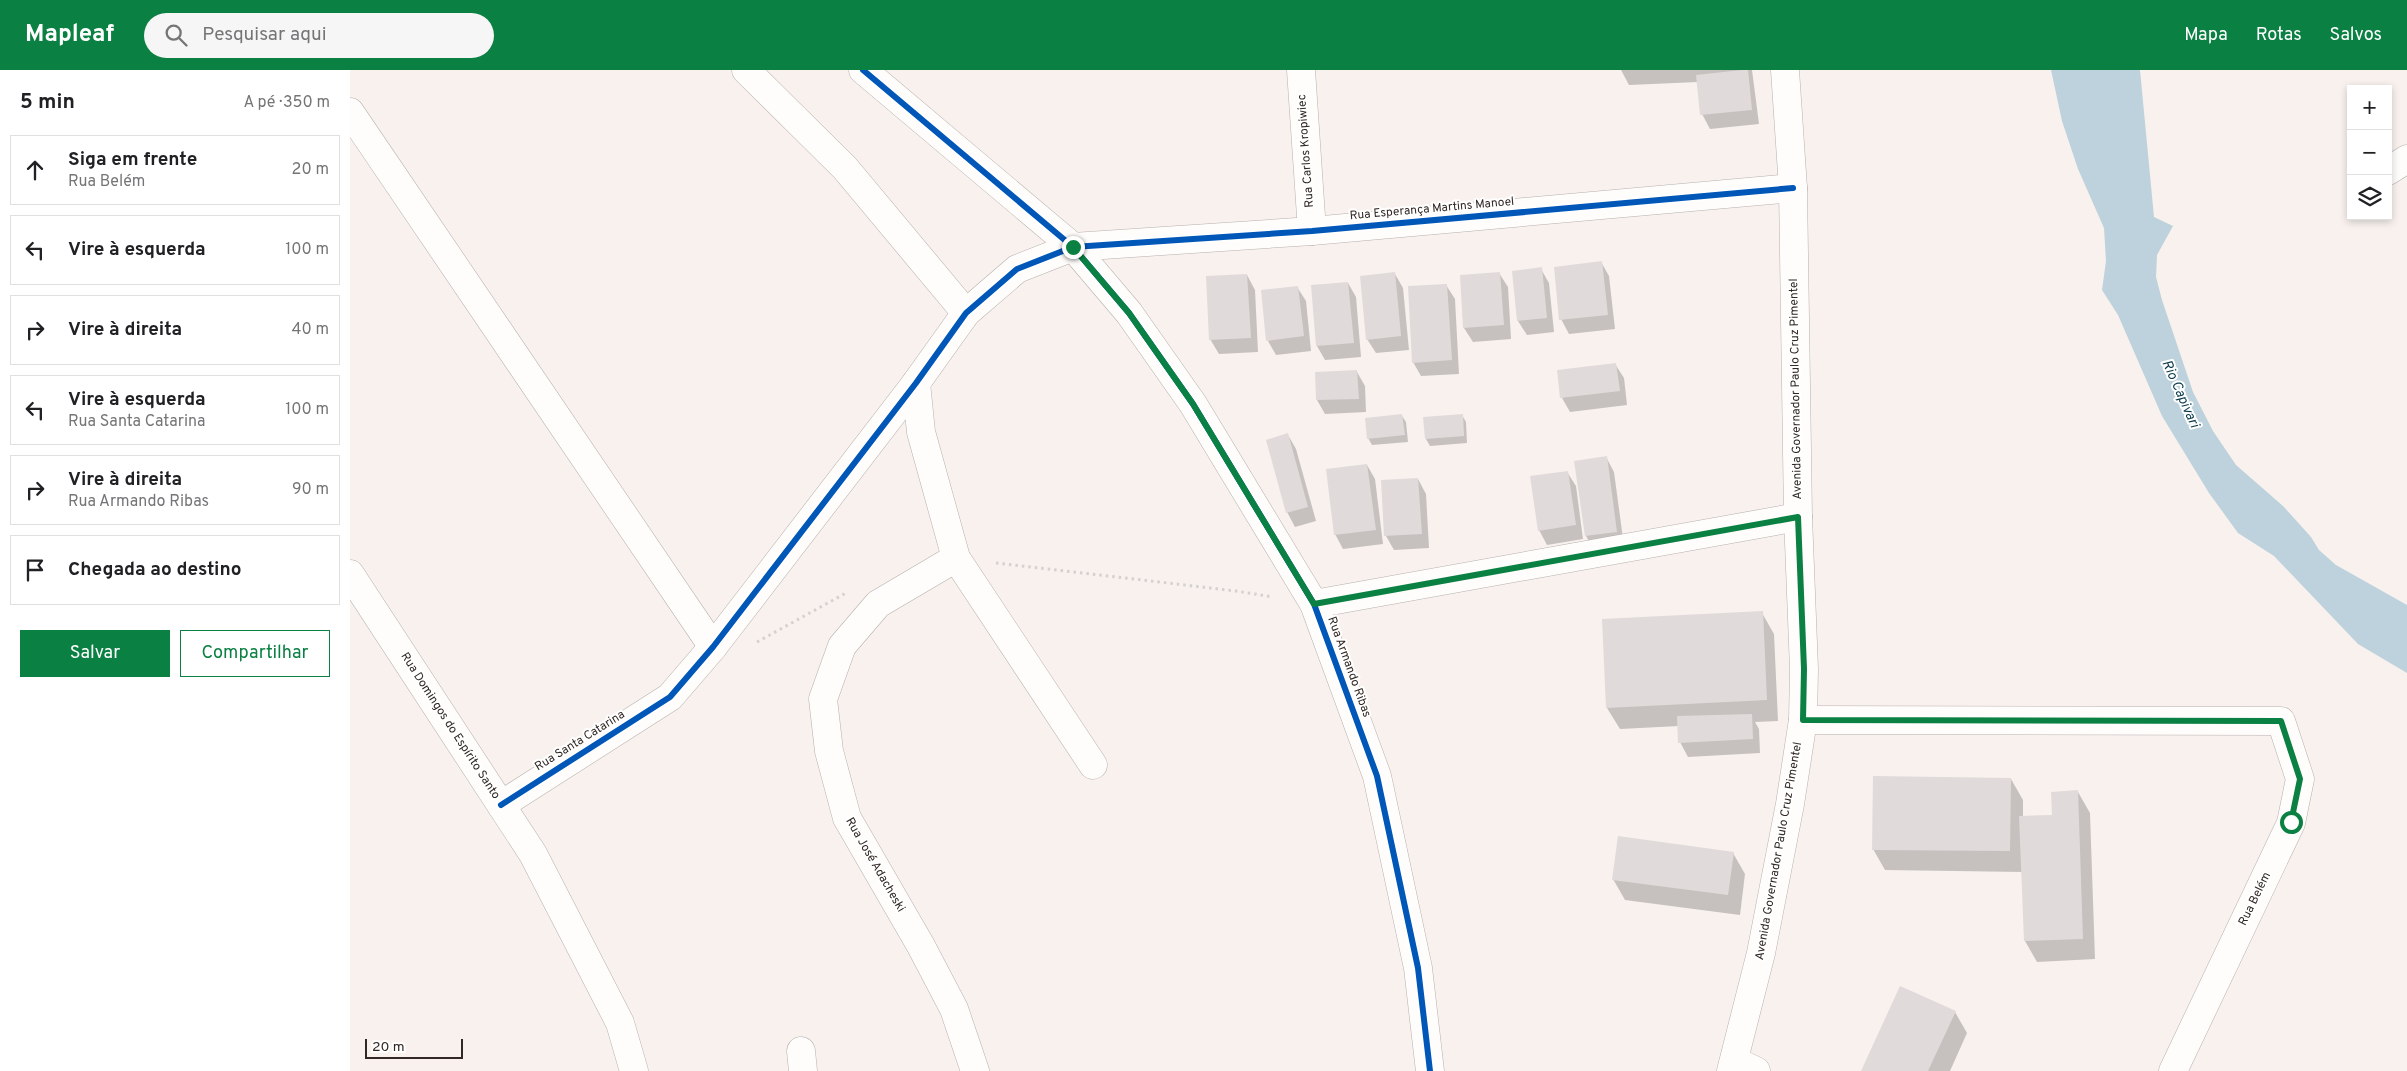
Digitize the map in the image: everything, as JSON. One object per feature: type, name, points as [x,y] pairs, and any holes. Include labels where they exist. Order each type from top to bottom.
[{"type":"street","points":[[746,70],[845,168],[966,313]]},
{"type":"street","name":"Rua Armando Ribas","points":[[863,70],[1073,247],[1129,313],[1193,404],[1314,604],[1377,776],[1418,968],[1430,1071]]},
{"type":"street","name":"Rua Carlos Kropiwiec","points":[[1301,70],[1312,231]]},
{"type":"street","name":"Avenida Governador Paulo Cruz Pimentel","points":[[1741,1068],[1790,804],[1803,720],[1804,669],[1798,517],[1793,188],[1785,70]]},
{"type":"street","points":[[350,112],[712,647]]},
{"type":"street","points":[[2392,168],[2407,159]]},
{"type":"street","name":"Rua Esperança Martins Manoel","points":[[916,383],[966,313],[1017,269],[1073,247],[1312,231],[1793,188]]},
{"type":"street","points":[[916,383],[921,432],[956,558],[1094,764]]},
{"type":"street","name":"Rua Santa Catarina","points":[[501,805],[670,697],[712,647],[916,383]]},
{"type":"street","points":[[1314,604],[1798,517]]},
{"type":"street","name":"Rua José Adacheski","points":[[956,558],[878,604],[842,646],[823,699],[829,751],[847,818],[921,946],[954,1009],[975,1071]]},
{"type":"street","name":"Rua Domingos do Espírito Santo","points":[[350,574],[533,854],[620,1023],[634,1071]]},
{"type":"street","name":"Rua Belém","points":[[1803,720],[2281,721],[2300,779],[2291,822],[2172,1071]]},
{"type":"water","name":"Rio Capivari","points":[[2051,70],[2140,70],[2154,217],[2173,226],[2157,255],[2156,277],[2193,392],[2213,431],[2236,465],[2283,506],[2311,537],[2319,550],[2336,565],[2407,605],[2407,673],[2358,644],[2274,556],[2238,533],[2209,493],[2162,416],[2118,315],[2102,290],[2106,261],[2104,228],[2078,169],[2062,121]]},
{"type":"building","points":[[1748,70],[1752,110],[1700,115],[1696,75]]},
{"type":"building","points":[[1602,261],[1608,315],[1559,320],[1554,267]]},
{"type":"building","points":[[1542,267],[1547,318],[1517,321],[1512,271]]},
{"type":"building","points":[[1395,272],[1401,336],[1366,340],[1360,276]]},
{"type":"building","points":[[1500,272],[1504,325],[1463,328],[1460,275]]},
{"type":"building","points":[[1247,274],[1251,338],[1209,340],[1206,276]]},
{"type":"building","points":[[1348,282],[1354,343],[1316,346],[1311,285]]},
{"type":"building","points":[[1447,284],[1452,360],[1412,363],[1408,286]]},
{"type":"building","points":[[1298,286],[1304,336],[1266,341],[1261,290]]},
{"type":"building","points":[[1616,363],[1620,391],[1560,398],[1557,370]]},
{"type":"building","points":[[1357,370],[1359,399],[1316,400],[1315,372]]},
{"type":"building","points":[[1402,414],[1405,435],[1367,439],[1365,418]]},
{"type":"building","points":[[1463,414],[1464,436],[1425,439],[1423,417]]},
{"type":"building","points":[[1288,433],[1308,507],[1286,513],[1266,440]]},
{"type":"building","points":[[1607,456],[1617,532],[1585,536],[1574,461]]},
{"type":"building","points":[[1367,464],[1376,530],[1334,535],[1326,469]]},
{"type":"building","points":[[1568,471],[1576,525],[1538,531],[1530,476]]},
{"type":"building","points":[[1418,478],[1422,534],[1384,536],[1381,480]]},
{"type":"building","points":[[1763,611],[1767,700],[1606,708],[1602,619]]},
{"type":"building","points":[[1752,714],[1753,739],[1678,743],[1677,716]]},
{"type":"building","points":[[1873,776],[2011,778],[2010,851],[1872,850]]},
{"type":"building","points":[[2078,790],[2083,939],[2024,941],[2019,816],[2052,815],[2051,792]]},
{"type":"building","points":[[1618,836],[1734,852],[1728,895],[1612,880]]},
{"type":"building","points":[[1900,986],[1956,1011],[1928,1071],[1861,1071]]},
{"type":"cycle path","points":[[863,70],[1073,247],[1129,313],[1193,404],[1314,604],[1377,776],[1418,968],[1430,1071]]},
{"type":"cycle path","points":[[501,805],[670,697],[713,647],[916,383],[966,313],[1017,269],[1073,247],[1312,231],[1793,188]]},
{"type":"route","points":[[1073,247],[1129,313],[1193,404],[1314,604],[1798,517],[1804,669],[1803,720],[2281,721],[2300,779],[2291,822]]}]
